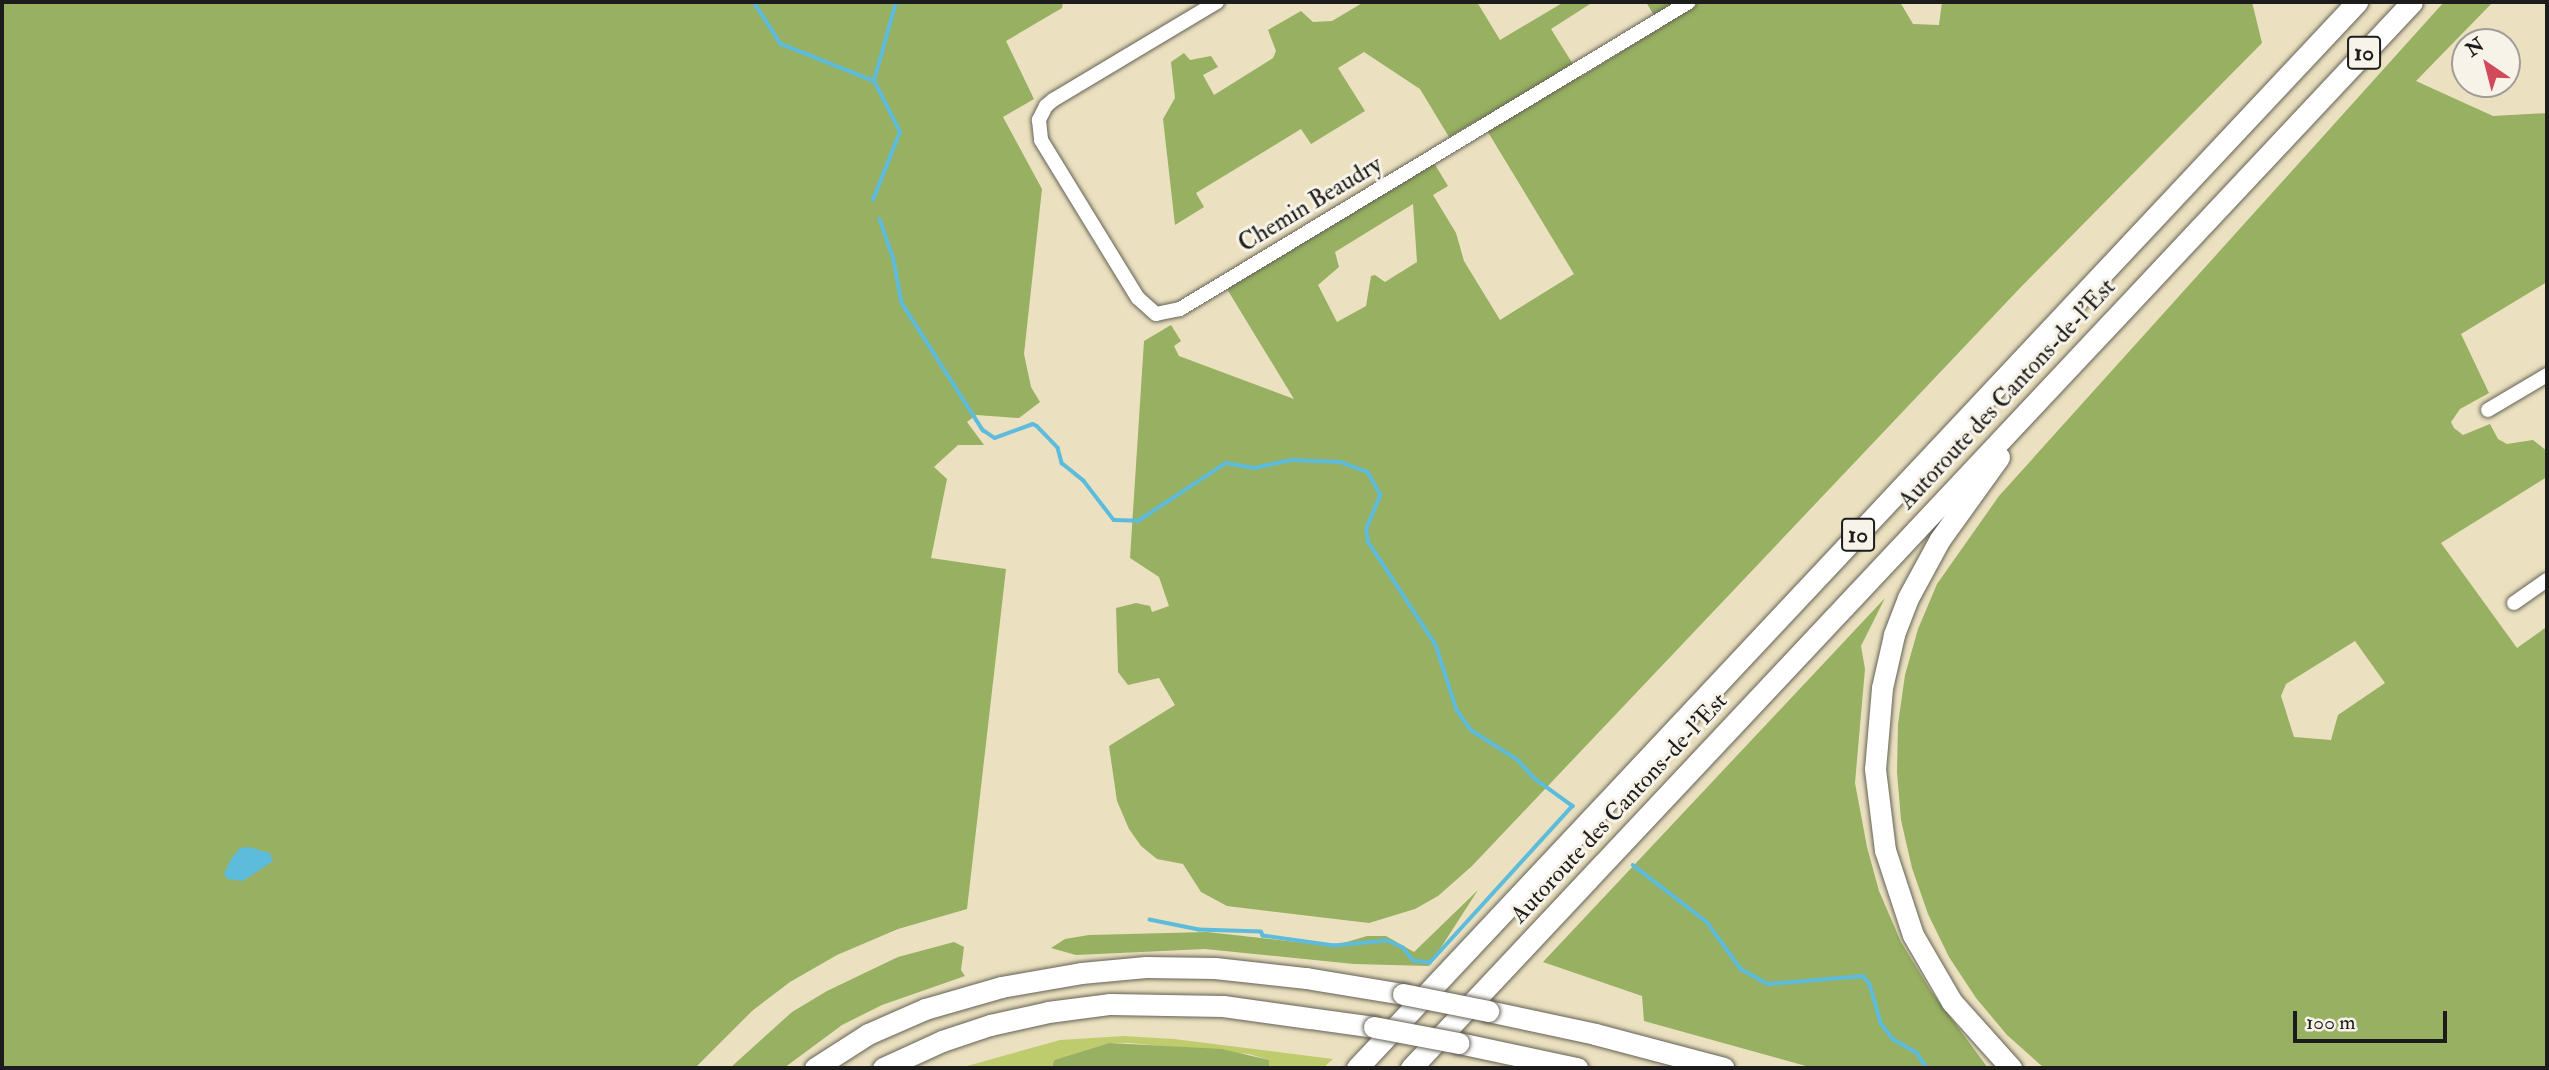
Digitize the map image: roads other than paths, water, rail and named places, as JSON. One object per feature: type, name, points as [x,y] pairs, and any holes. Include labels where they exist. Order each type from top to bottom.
[{"type":"highway","name":"Autoroute des Cantons-de-l'Est","points":[[1357,1068],[2357,2]]},
{"type":"highway","name":"Autoroute des Cantons-de-l'Est","points":[[1411,1068],[2412,2]]},
{"type":"highway","points":[[2011,1068],[1952,1002],[1907,922],[1882,837],[1875,784],[1875,742],[1888,660],[1913,586],[1940,539],[2041,398]]},
{"type":"highway","points":[[815,1068],[868,1034],[925,1009],[1010,984],[1081,973],[1146,967],[1215,968],[1291,976],[1403,994],[1575,1029],[1724,1068]]},
{"type":"highway","points":[[883,1068],[942,1041],[990,1025],[1036,1014],[1110,1004],[1215,1006],[1374,1027],[1460,1042],[1577,1068]]},
{"type":"street","name":"Chemin Beaudry","points":[[1217,2],[1054,100],[1041,113],[1038,128],[1041,140],[1138,298],[1149,310],[1164,314],[1192,302],[1689,2]]},
{"type":"street","points":[[2488,410],[2547,375]]},
{"type":"street","points":[[2514,603],[2547,580]]},
{"type":"water","points":[[249,847],[270,853],[273,861],[243,881],[227,879],[224,874],[231,859],[240,848]]},
{"type":"waterway","points":[[754,2],[781,44],[874,81]]},
{"type":"waterway","points":[[873,200],[900,132],[874,81],[896,2]]},
{"type":"waterway","points":[[880,219],[894,260],[902,303],[983,430],[995,438],[1033,424],[1037,426],[1058,448],[1062,463],[1084,481],[1114,520],[1138,521],[1226,463],[1254,468],[1291,460],[1340,462],[1368,472],[1381,495],[1367,528],[1368,541],[1436,645],[1457,710],[1471,730],[1518,760],[1534,778],[1573,806],[1430,963],[1413,961],[1403,948],[1387,941],[1334,946],[1263,936],[1261,932],[1199,930],[1150,920]]},
{"type":"waterway","points":[[1633,865],[1707,922],[1741,969],[1768,984],[1863,976],[1870,984],[1881,1023],[1893,1039],[1917,1053],[1927,1068]]}]
